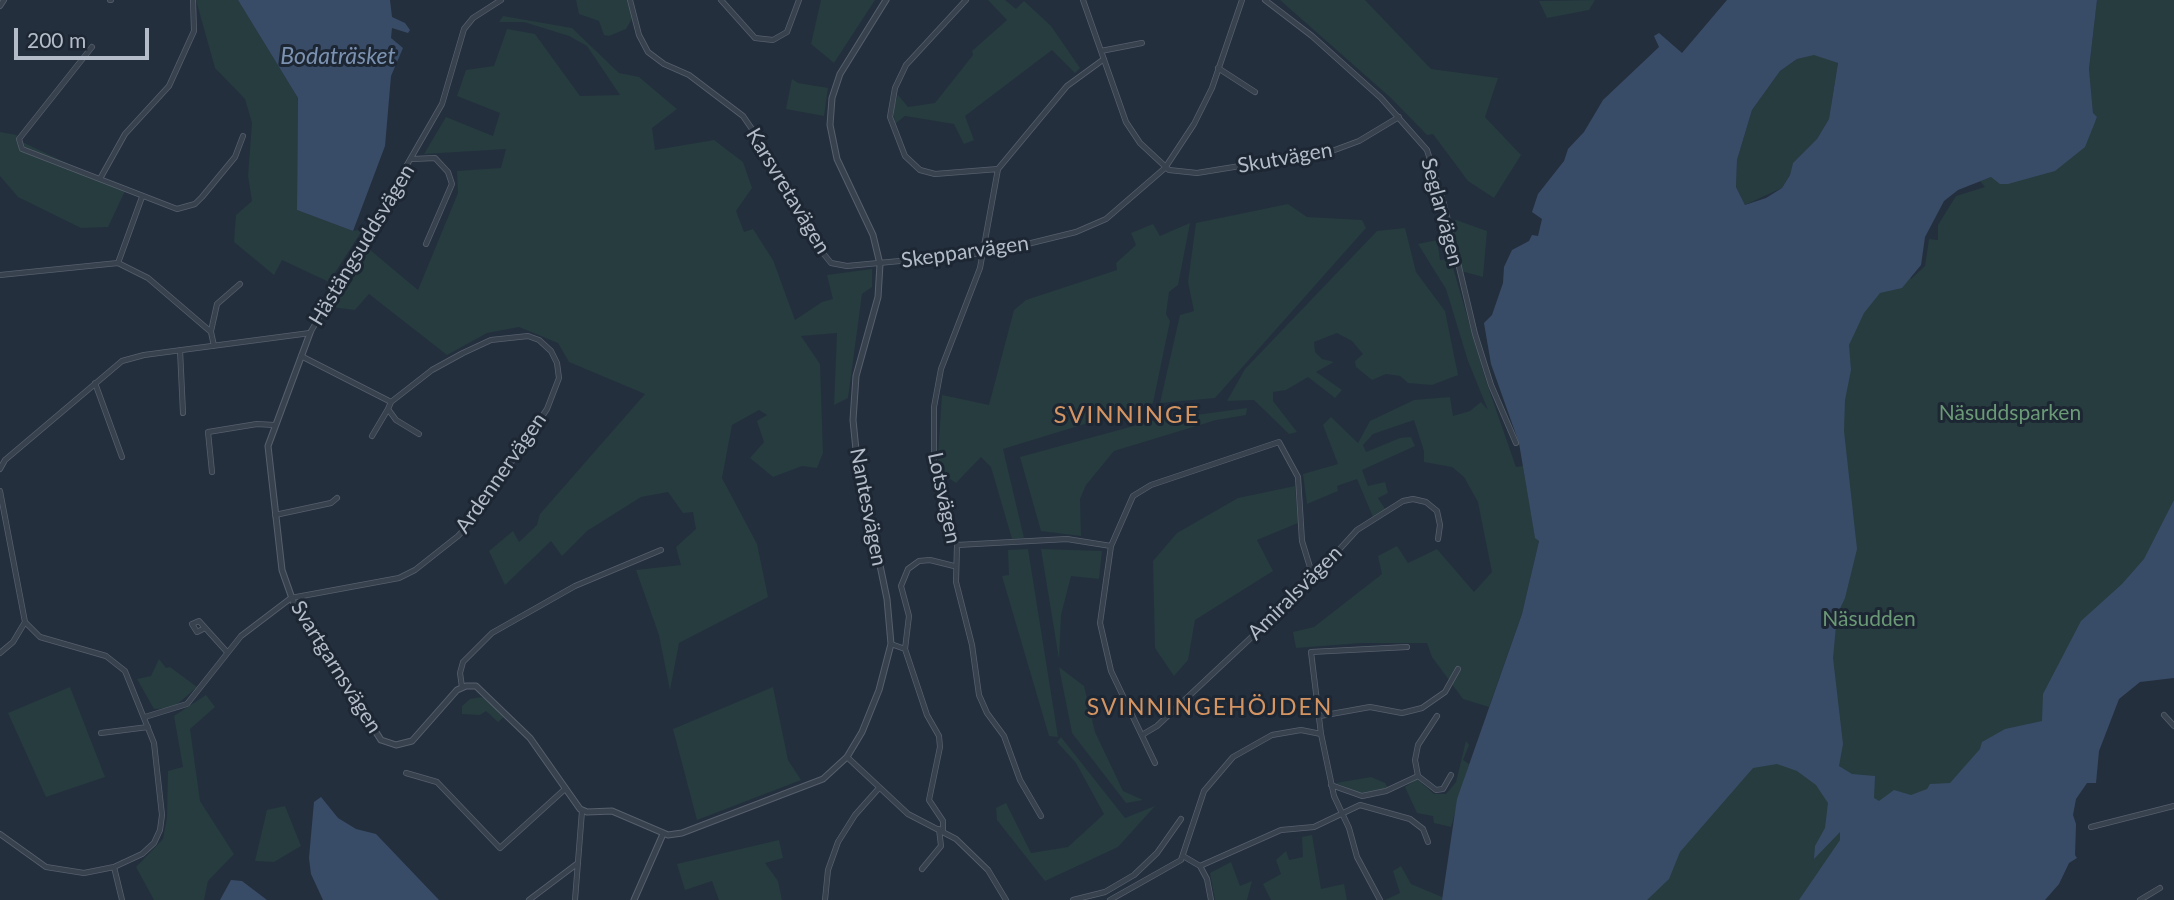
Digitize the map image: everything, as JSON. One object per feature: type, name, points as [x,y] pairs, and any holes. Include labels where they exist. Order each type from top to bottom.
[{"type":"street","points":[[0,6],[4,0]]},
{"type":"street","points":[[101,177],[125,134],[169,86],[194,31],[193,0]]},
{"type":"street","name":"Hästängsuddsvägen","points":[[0,469],[3,461],[127,359],[310,333],[413,159],[447,92],[464,29],[473,18],[501,0]]},
{"type":"street","name":"Karsvretavägen","points":[[630,0],[639,34],[652,57],[689,75],[743,116],[831,263],[847,266],[880,264]]},
{"type":"street","points":[[721,0],[755,37],[773,40],[788,32],[799,0]]},
{"type":"street","name":"Nantesvägen","points":[[663,834],[682,833],[815,783],[847,757],[879,690],[891,644],[887,599],[856,450],[853,420],[856,376],[878,297],[880,264],[873,235],[837,159],[830,125],[832,97],[840,74],[886,0]]},
{"type":"street","points":[[966,0],[906,65],[895,88],[890,117],[905,156],[920,170],[934,173],[998,169],[1067,86],[1104,59]]},
{"type":"street","points":[[1083,0],[1129,128],[1165,168]]},
{"type":"street","name":"Skepparvägen","points":[[880,264],[984,254],[1097,225],[1165,168],[1194,124],[1218,68],[1242,0]]},
{"type":"street","name":"Seglarvägen","points":[[1265,0],[1326,47],[1422,142],[1430,159],[1475,334],[1491,385],[1516,443]]},
{"type":"street","points":[[1101,51],[1142,43]]},
{"type":"street","points":[[92,47],[19,139],[22,149],[101,177],[175,209],[195,204],[227,169],[243,136]]},
{"type":"street","points":[[1218,68],[1255,92]]},
{"type":"street","name":"Skutvägen","points":[[1165,168],[1181,173],[1197,173],[1332,151],[1359,141],[1399,117]]},
{"type":"street","points":[[413,159],[435,158],[448,172],[452,184],[426,244]]},
{"type":"street","name":"Lotsvägen","points":[[998,169],[984,254],[941,369],[934,407],[934,472],[957,545],[954,566],[981,703],[1004,736],[1020,780],[1041,816]]},
{"type":"street","points":[[118,263],[142,197]]},
{"type":"street","points":[[0,275],[118,263],[142,274],[211,332]]},
{"type":"street","points":[[214,346],[211,332],[217,304],[240,284]]},
{"type":"street","name":"Svartgarnsvägen","points":[[310,333],[274,425],[267,451],[282,570],[291,598],[378,737],[386,743],[401,745],[416,738],[462,687]]},
{"type":"street","name":"Ardennervägen","points":[[145,718],[187,704],[241,636],[291,598],[399,578],[415,570],[458,537],[472,521],[547,409],[556,391],[559,368],[551,351],[539,340],[528,336],[506,337],[480,344],[443,363],[391,402],[373,436]]},
{"type":"street","points":[[180,350],[183,413]]},
{"type":"street","points":[[301,356],[391,402]]},
{"type":"street","points":[[95,383],[122,457]]},
{"type":"street","points":[[388,409],[403,426],[419,434]]},
{"type":"street","points":[[212,472],[208,432],[245,425],[274,425]]},
{"type":"street","points":[[1155,763],[1118,687],[1101,636],[1101,602],[1111,546],[1125,509],[1140,490],[1279,442],[1298,477],[1302,541],[1313,577]]},
{"type":"street","points":[[0,491],[25,622],[40,637],[106,656],[119,664],[133,685],[148,727],[161,795],[160,830],[142,854],[114,867],[84,873],[54,870],[29,858],[0,834]]},
{"type":"street","points":[[275,515],[331,503],[337,498]]},
{"type":"street","name":"Amiralsvägen","points":[[1142,735],[1157,726],[1313,577],[1357,530],[1406,500],[1419,500],[1435,510],[1440,521],[1438,539]]},
{"type":"street","points":[[957,545],[1067,539],[1111,546]]},
{"type":"street","points":[[575,900],[582,811],[530,738],[480,688],[462,687],[460,673],[463,662],[492,633],[575,586],[661,550]]},
{"type":"street","points":[[922,869],[941,846],[943,821],[929,800],[940,747],[939,736],[926,712],[905,649],[909,616],[901,586],[908,569],[926,560],[954,566]]},
{"type":"street","points":[[0,653],[13,642],[25,622]]},
{"type":"street","points":[[205,628],[227,652]]},
{"type":"street","points":[[891,644],[905,649]]},
{"type":"street","points":[[1380,900],[1357,856],[1331,784],[1321,734],[1311,652],[1407,647]]},
{"type":"street","points":[[1320,716],[1370,707],[1402,713],[1422,708],[1445,692],[1458,669]]},
{"type":"street","points":[[2164,715],[2174,726]]},
{"type":"street","points":[[1437,716],[1418,745],[1415,760],[1418,776],[1436,790],[1443,789],[1451,775]]},
{"type":"street","points":[[101,733],[148,727]]},
{"type":"street","points":[[1110,900],[1183,856],[1204,791],[1237,754],[1280,732],[1301,730],[1321,734]]},
{"type":"street","points":[[847,757],[916,819],[941,829],[988,870],[1006,900]]},
{"type":"street","points":[[406,773],[436,782],[500,848],[565,789]]},
{"type":"street","points":[[1331,784],[1362,796],[1386,792],[1418,776]]},
{"type":"street","points":[[825,900],[828,870],[838,842],[855,815],[879,788]]},
{"type":"street","points":[[1200,866],[1281,830],[1314,827],[1363,806],[1410,819],[1423,830],[1428,842]]},
{"type":"street","points":[[2091,827],[2174,806]]},
{"type":"street","points":[[582,811],[612,811],[663,834],[641,878],[634,900]]},
{"type":"street","points":[[1073,900],[1105,892],[1134,875],[1157,853],[1181,820]]},
{"type":"street","points":[[1183,856],[1200,866],[1205,873],[1211,900]]},
{"type":"street","points":[[529,900],[579,862]]},
{"type":"street","points":[[114,867],[122,900]]},
{"type":"street","points":[[2140,900],[2160,888]]},
{"type":"green space","points":[[196,0],[238,0],[298,98],[297,210],[353,231],[363,229],[329,282],[282,260],[274,275],[234,242],[236,215],[252,201],[248,176],[252,123],[245,99],[215,68]]},
{"type":"green space","points":[[576,0],[627,0],[633,17],[626,29],[609,36],[604,35],[599,21],[579,14]]},
{"type":"green space","points":[[821,0],[875,0],[834,63],[811,44]]},
{"type":"green space","points":[[988,0],[1005,0],[1016,9],[1024,1],[1051,26],[1080,68],[1075,73],[1052,50],[965,116],[974,140],[964,144],[954,124],[905,116],[895,124],[893,108],[898,95],[908,107],[935,103],[973,55],[972,51],[1007,20]]},
{"type":"green space","points":[[1280,0],[1365,0],[1431,69],[1498,78],[1485,117],[1521,155],[1494,198],[1468,181],[1433,134],[1427,135],[1391,98]]},
{"type":"green space","points":[[1595,0],[1589,10],[1547,18],[1539,1]]},
{"type":"green space","name":"Näsudden","points":[[2097,0],[2174,0],[2174,609],[1919,900],[1556,900],[1865,185],[1911,279],[1925,266],[1929,239],[1938,240],[1938,225],[1956,196],[1985,187],[1980,181],[1991,177],[2061,165],[2097,118],[2093,113],[2089,69]]},
{"type":"green space","points":[[503,16],[572,28],[619,73],[639,77],[677,109],[652,128],[655,150],[714,140],[743,162],[752,188],[736,211],[744,232],[753,229],[773,260],[795,320],[822,302],[833,299],[827,275],[872,269],[872,287],[862,294],[848,398],[834,405],[837,333],[801,336],[820,364],[823,453],[817,468],[802,466],[773,477],[750,458],[764,442],[757,421],[767,415],[759,410],[732,425],[722,478],[757,544],[768,597],[679,643],[670,690],[659,635],[636,570],[681,565],[676,547],[696,529],[693,512],[683,513],[668,492],[641,497],[587,531],[562,556],[551,541],[505,585],[489,551],[513,531],[519,542],[537,525],[540,514],[645,394],[569,362],[558,343],[519,327],[487,333],[447,355],[369,294],[355,310],[331,307],[369,249],[418,290],[458,193],[457,171],[501,168],[506,149],[424,154],[446,117],[493,136],[500,113],[457,96],[466,70],[494,66],[507,29],[535,34],[580,96],[620,95],[587,46],[569,36],[524,22],[499,22]]},
{"type":"green space","points":[[1814,54],[1838,63],[1829,119],[1817,139],[1793,163],[1782,188],[1745,205],[1736,187],[1737,160],[1752,110],[1780,71],[1797,59]]},
{"type":"green space","points":[[792,79],[798,83],[828,88],[824,116],[786,109]]},
{"type":"green space","points":[[0,132],[17,135],[16,139],[125,191],[108,227],[81,228],[18,197],[0,176]]},
{"type":"green space","points":[[1288,204],[1307,217],[1362,220],[1366,228],[1215,398],[1160,403],[1180,315],[1194,311],[1188,282],[1196,223]]},
{"type":"green space","points":[[1456,220],[1487,231],[1483,277],[1461,271],[1450,222]]},
{"type":"green space","points":[[1190,223],[1178,285],[1169,292],[1166,314],[1170,321],[1153,403],[1003,449],[1024,538],[1012,539],[991,467],[981,457],[956,483],[937,470],[942,395],[989,405],[1014,310],[1026,300],[1117,270],[1116,263],[1136,245],[1131,233],[1153,224],[1160,236]]},
{"type":"green space","points":[[1405,228],[1416,272],[1445,311],[1458,375],[1432,385],[1408,383],[1400,376],[1386,374],[1372,380],[1356,367],[1355,361],[1363,354],[1352,341],[1337,333],[1314,342],[1315,352],[1322,359],[1334,362],[1316,372],[1342,390],[1335,398],[1308,377],[1286,390],[1273,392],[1273,401],[1297,432],[1289,434],[1254,400],[1227,401],[1245,369],[1377,231]]},
{"type":"green space","points":[[1437,240],[1440,260],[1447,259],[1448,264],[1452,264],[1486,381],[1516,467],[1523,466],[1535,537],[1539,541],[1522,614],[1489,707],[1463,699],[1432,657],[1427,643],[1361,643],[1296,648],[1293,632],[1314,627],[1382,574],[1378,556],[1397,546],[1408,563],[1437,549],[1474,592],[1492,572],[1478,502],[1464,477],[1452,467],[1424,462],[1424,451],[1414,420],[1373,434],[1363,445],[1366,452],[1400,438],[1411,437],[1415,446],[1362,470],[1368,486],[1385,482],[1388,493],[1378,498],[1385,509],[1373,517],[1357,479],[1337,486],[1338,491],[1307,504],[1303,474],[1338,464],[1323,425],[1331,417],[1358,443],[1370,421],[1414,400],[1450,397],[1453,416],[1470,411],[1481,402],[1488,410],[1468,361],[1446,289],[1418,244]]},
{"type":"green space","points":[[1247,408],[1246,415],[1216,420],[1114,451],[1086,485],[1080,499],[1081,536],[1041,531],[1020,457],[1152,421]]},
{"type":"green space","points":[[1295,486],[1298,523],[1257,540],[1273,571],[1195,620],[1188,660],[1174,676],[1155,648],[1153,561],[1177,533],[1238,498]]},
{"type":"green space","points":[[1028,549],[1058,737],[1049,736],[1002,576],[1009,575],[1008,550]]},
{"type":"green space","points":[[1041,549],[1102,551],[1099,579],[1071,576],[1061,615],[1059,659]]},
{"type":"green space","points":[[159,659],[166,668],[170,667],[197,687],[173,708],[154,709],[137,679],[151,676]]},
{"type":"green space","points":[[1059,667],[1084,686],[1095,732],[1123,791],[1143,800],[1126,803],[1072,733]]},
{"type":"green space","points":[[70,687],[105,777],[46,797],[8,713]]},
{"type":"green space","points":[[773,687],[788,760],[801,780],[697,820],[673,729]]},
{"type":"green space","points":[[206,695],[215,707],[190,729],[200,801],[234,854],[208,881],[204,900],[154,900],[136,867],[163,839],[167,817],[168,771],[183,767],[174,716]]},
{"type":"green space","points":[[481,697],[506,715],[498,722],[486,711],[480,715],[462,714],[462,706],[470,699]]},
{"type":"green space","points":[[1061,737],[1125,818],[1155,806],[1118,847],[1045,881],[997,820],[996,808],[1006,803],[1031,853],[1068,847],[1104,814],[1076,763],[1057,742]]},
{"type":"green space","points":[[1466,741],[1469,745],[1463,760],[1469,764],[1451,827],[1434,823],[1433,816],[1417,813],[1405,787],[1417,779],[1434,794],[1446,794],[1456,782]]},
{"type":"green space","points":[[1371,777],[1385,783],[1388,788],[1362,794],[1336,783]]},
{"type":"green space","points":[[285,806],[301,846],[274,862],[255,861],[267,810]]},
{"type":"green space","points":[[1312,835],[1321,889],[1344,884],[1347,900],[1271,900],[1263,884],[1281,874],[1276,860],[1286,851],[1289,860],[1303,857],[1302,837]]},
{"type":"green space","points":[[779,840],[783,858],[765,863],[778,881],[782,900],[719,900],[712,881],[685,890],[677,864]]},
{"type":"green space","points":[[1231,862],[1240,886],[1252,881],[1247,900],[1215,900],[1210,873]]},
{"type":"green space","points":[[1401,866],[1411,884],[1442,897],[1442,900],[1385,900],[1400,893],[1393,871]]},
{"type":"water","name":"Bodaträsket","points":[[238,0],[390,0],[392,17],[405,23],[410,30],[408,33],[392,28],[391,38],[403,48],[391,76],[385,146],[353,231],[297,210],[298,98]]},
{"type":"water","points":[[1727,0],[2097,0],[2089,69],[2093,113],[2097,117],[2085,147],[2055,171],[2008,184],[2000,184],[1991,177],[1958,190],[1944,201],[1925,237],[1921,265],[1902,288],[1880,293],[1864,313],[1849,345],[1851,370],[1845,400],[1844,431],[1857,549],[1845,598],[1837,615],[1833,658],[1843,744],[1839,766],[1852,774],[1875,776],[1874,798],[1879,801],[1894,790],[1911,795],[1927,789],[1930,784],[1950,783],[1980,749],[1982,742],[2005,729],[2042,721],[2043,694],[2081,621],[2122,584],[2144,559],[2174,500],[2174,678],[2140,682],[2119,699],[2099,751],[2096,783],[2087,783],[2076,799],[2073,815],[2076,824],[2077,858],[2069,863],[2059,884],[2045,900],[1799,900],[1840,840],[1840,832],[1814,859],[1815,846],[1825,828],[1828,803],[1816,785],[1797,771],[1777,764],[1753,768],[1680,852],[1669,879],[1647,900],[1442,900],[1457,799],[1522,614],[1539,541],[1535,538],[1519,443],[1491,364],[1484,323],[1492,315],[1503,283],[1504,267],[1512,250],[1529,241],[1532,235],[1538,236],[1542,219],[1532,212],[1538,194],[1564,161],[1568,149],[1584,132],[1603,100],[1659,47],[1654,36],[1659,33],[1682,53]],"holes":[[[1814,55],[1838,63],[1829,119],[1817,139],[1793,163],[1782,188],[1766,198],[1745,205],[1736,187],[1737,160],[1752,110],[1780,71],[1797,59]]]},
{"type":"water","points":[[321,797],[338,818],[356,829],[376,834],[439,900],[323,900],[311,874],[309,858],[314,802]]},
{"type":"water","points":[[231,880],[242,881],[267,900],[220,900]]},
{"type":"district","name":"SVINNINGE","points":[[1127,415]]},
{"type":"district","name":"SVINNINGEHÖJDEN","points":[[1210,708]]},
{"type":"park label","name":"Näsuddsparken","points":[[2010,413]]}]
